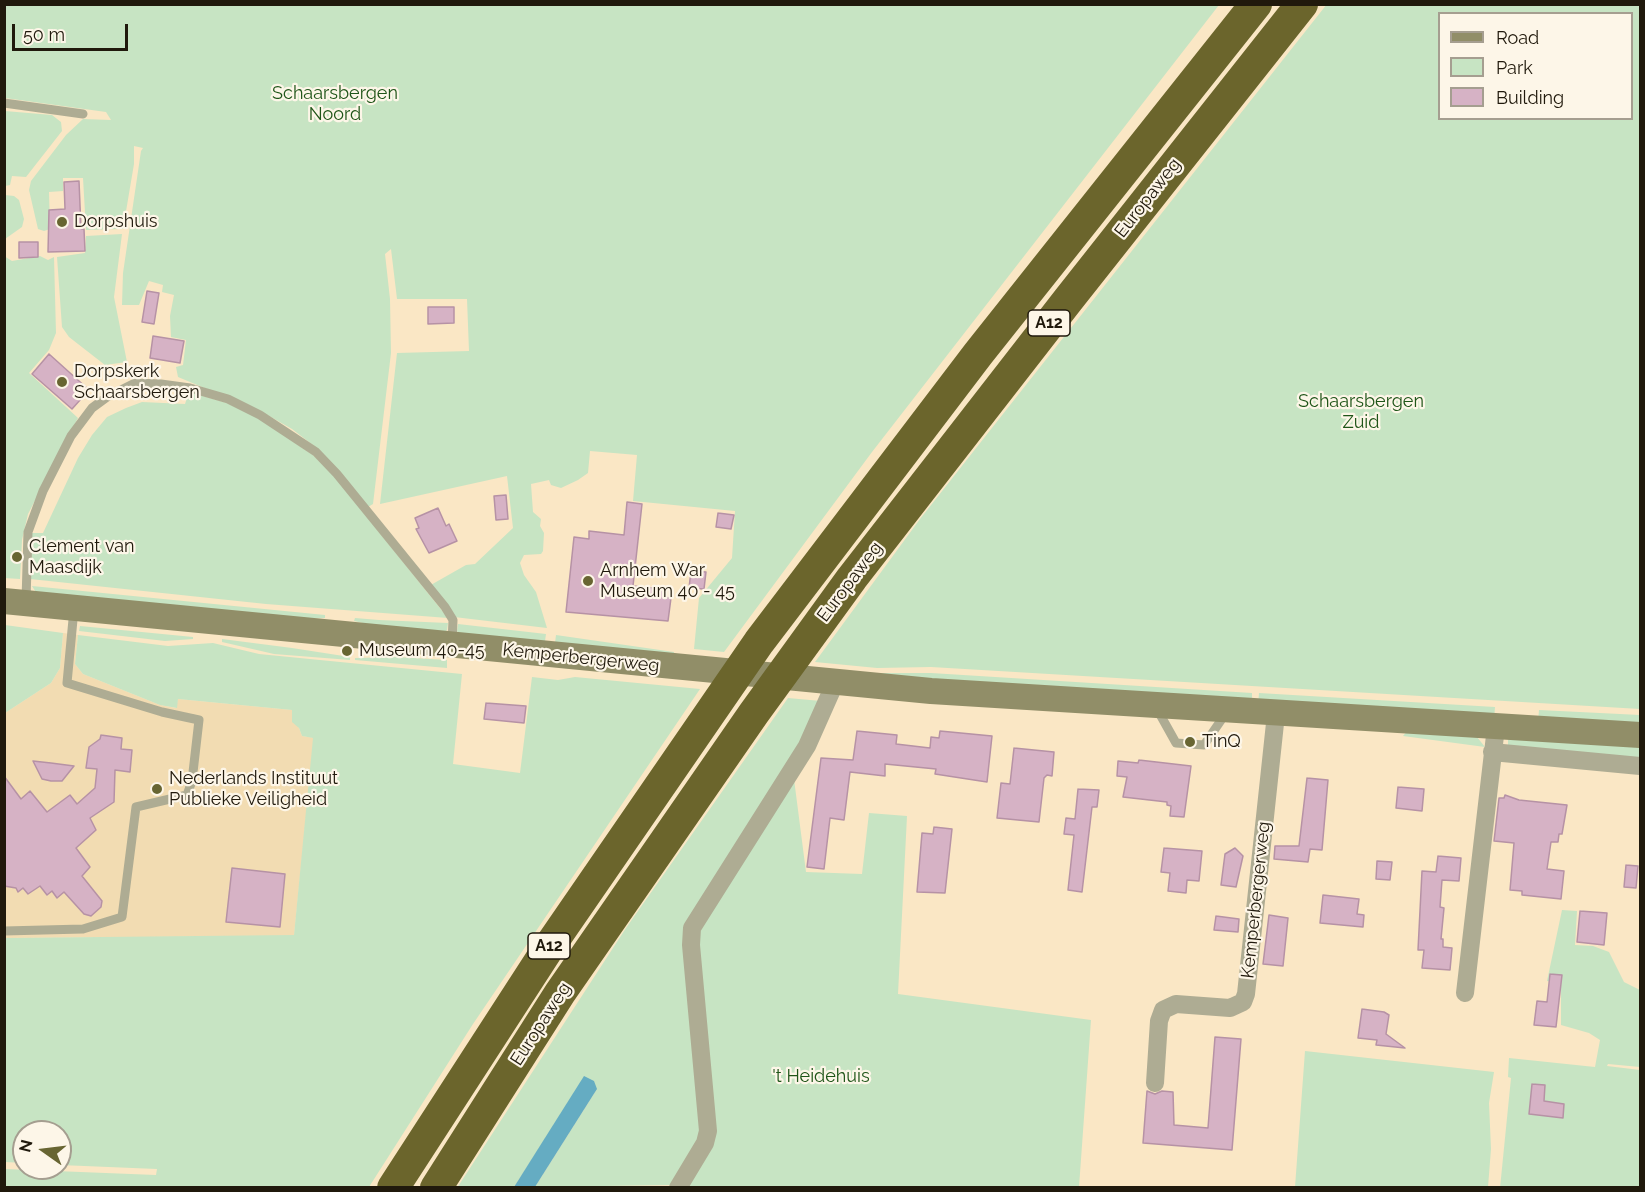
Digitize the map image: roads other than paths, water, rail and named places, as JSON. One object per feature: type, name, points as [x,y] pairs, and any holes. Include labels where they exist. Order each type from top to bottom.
[{"type":"highway","name":"A12","points":[[978,354],[1065,216],[1228,4]]},
{"type":"highway","name":"Europaweg","points":[[393,1188],[550,944],[711,708],[759,642],[978,354],[1256,4]]},
{"type":"highway","name":"Europaweg","points":[[436,1188],[560,993],[802,646],[1068,300],[1302,4]]},
{"type":"main road","name":"Kemperbergerweg","points":[[15,602],[835,683],[1276,714],[1494,739],[1641,735]]},
{"type":"street","points":[[678,1188],[705,1143],[708,1131],[691,945],[692,928],[807,746],[835,683]]},
{"type":"street","name":"Kemperbergerweg","points":[[1155,1083],[1159,1021],[1163,1010],[1176,1004],[1230,1008],[1243,1002],[1246,994],[1276,714]]},
{"type":"street","points":[[1465,993],[1494,739]]},
{"type":"street","name":"Kemperbergerweg","points":[[1494,739],[1641,766]]},
{"type":"lane","points":[[4,104],[83,114]]},
{"type":"lane","points":[[15,602],[28,532],[43,491],[71,436],[92,408],[106,398],[135,383],[161,384],[190,388],[228,399],[260,415],[316,452],[338,474],[445,607],[453,620],[452,645]]},
{"type":"lane","points":[[4,931],[82,929],[122,917],[136,807],[187,795],[192,781],[199,720],[162,712],[67,683],[74,608]]},
{"type":"lane","points":[[1156,706],[1176,743],[1204,745],[1227,711]]},
{"type":"water","points":[[584,1076],[594,1081],[597,1089],[535,1187],[514,1187]]},
{"type":"place","name":"Dorpshuis","points":[[62,222]]},
{"type":"place","name":"Dorpskerk Schaarsbergen","points":[[62,382]]},
{"type":"place","name":"Clement van Maasdijk","points":[[17,557]]},
{"type":"place","name":"Arnhem War Museum 40 - 45","points":[[588,581]]},
{"type":"place","name":"Museum 40-45","points":[[347,651]]},
{"type":"place","name":"TinQ","points":[[1190,742]]},
{"type":"place","name":"Nederlands Instituut Publieke Veiligheid","points":[[157,789]]},
{"type":"park label","name":"Schaarsbergen Noord","points":[[335,104]]},
{"type":"park label","name":"Schaarsbergen Zuid","points":[[1361,412]]},
{"type":"park label","name":"'t Heidehuis","points":[[821,1077]]}]
